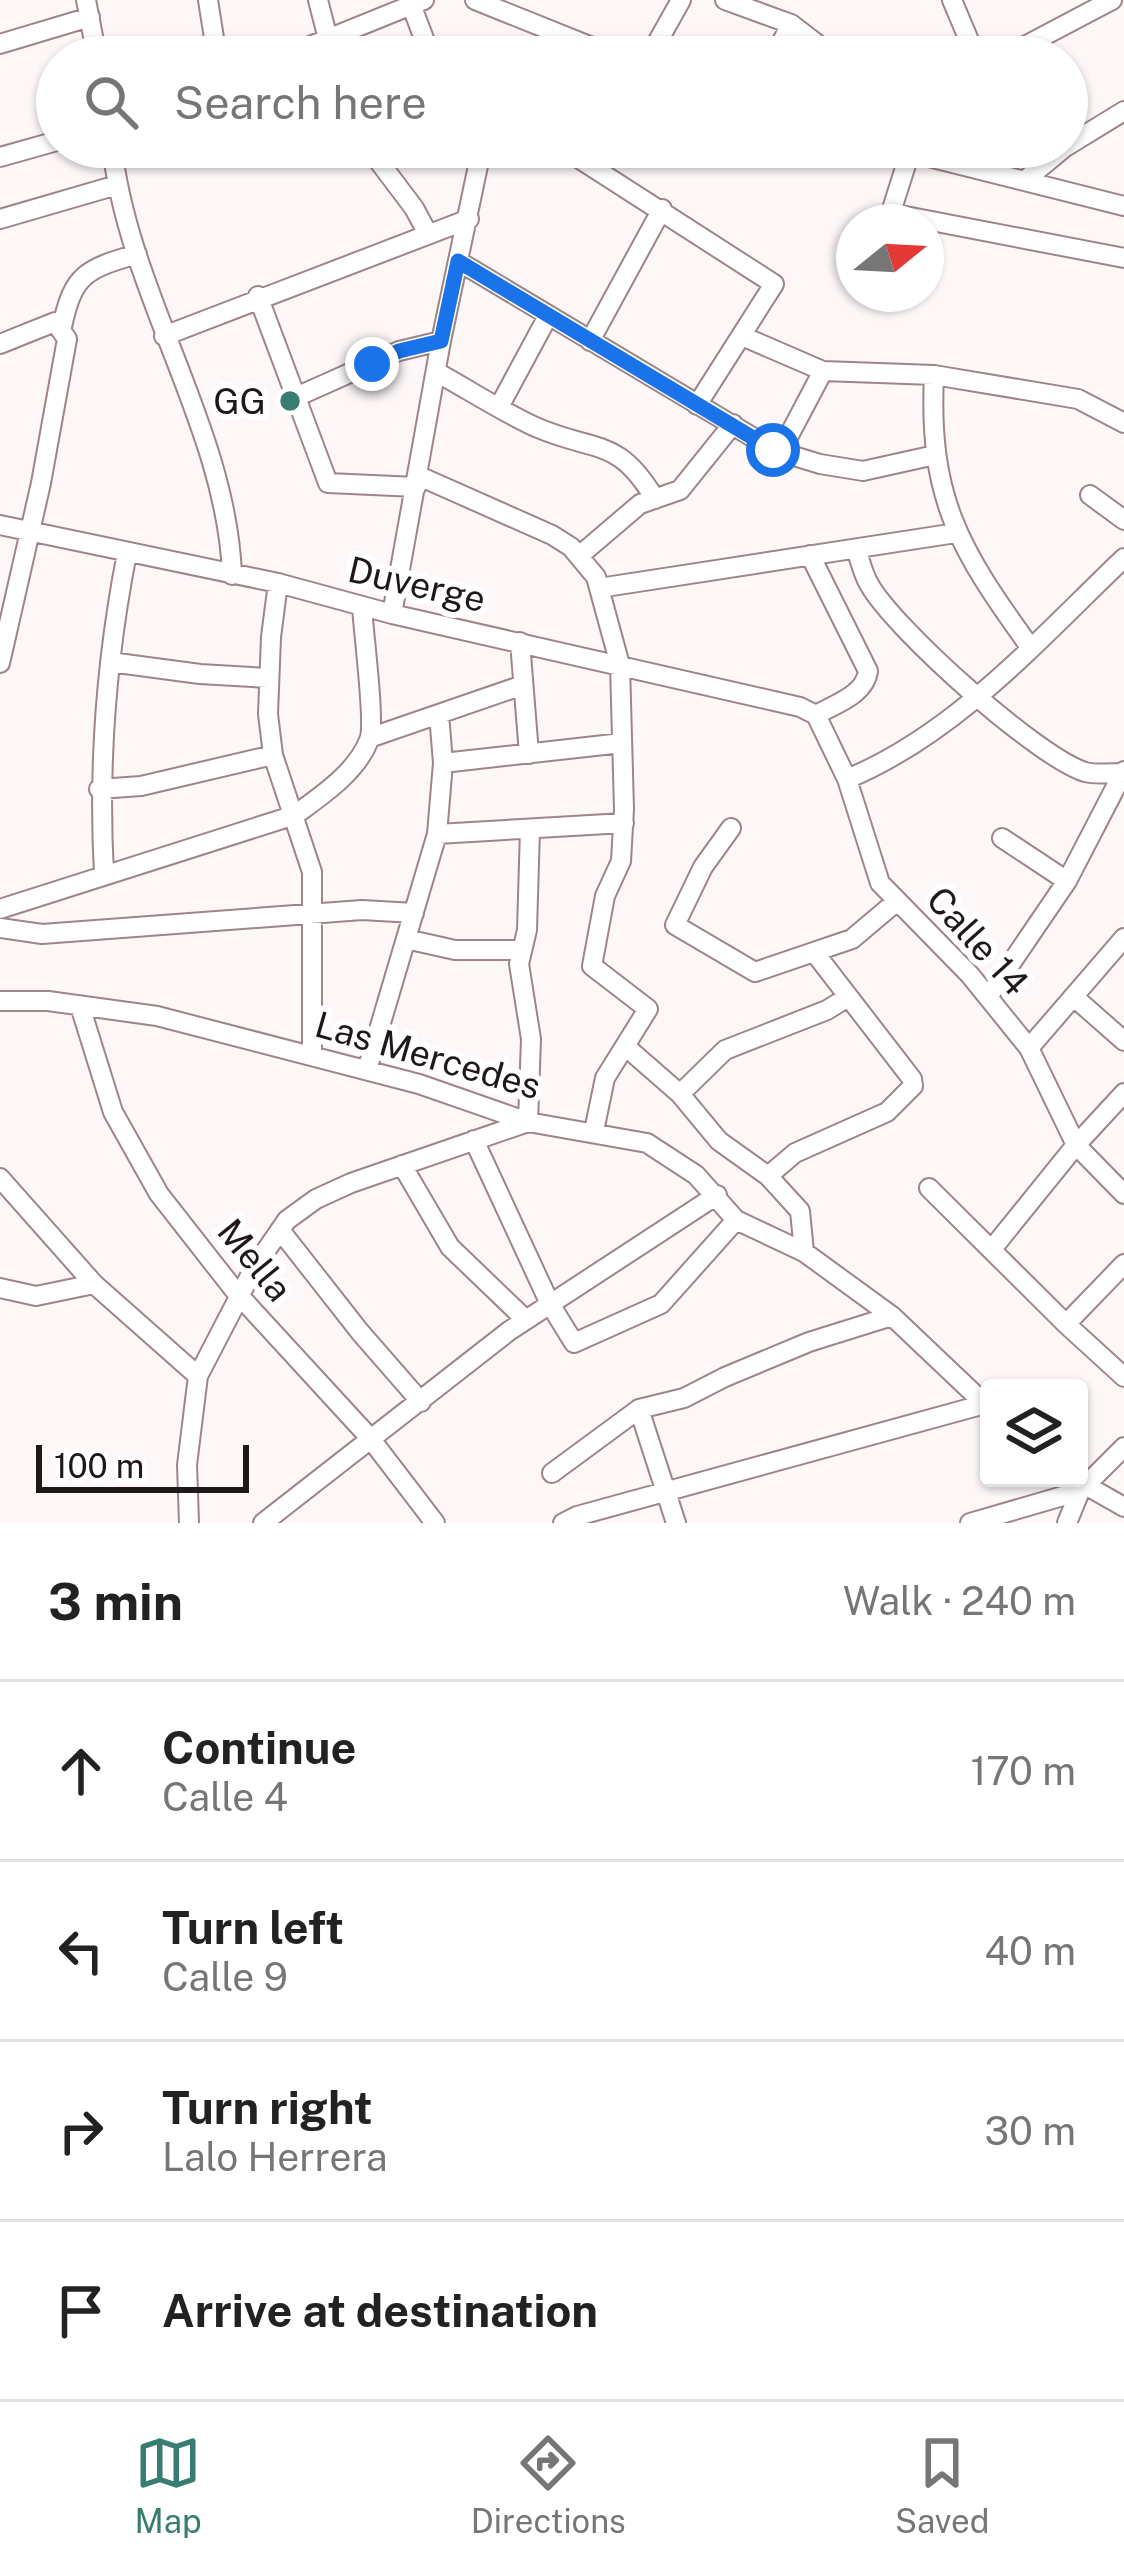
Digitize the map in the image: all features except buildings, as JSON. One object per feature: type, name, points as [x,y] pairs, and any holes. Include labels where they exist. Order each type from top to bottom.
[{"type":"street","points":[[208,0],[214,36]]},
{"type":"street","points":[[318,0],[327,36]]},
{"type":"street","points":[[475,0],[565,36]]},
{"type":"street","points":[[661,36],[681,0]]},
{"type":"street","points":[[725,0],[791,24],[807,36]]},
{"type":"street","points":[[952,0],[967,36]]},
{"type":"street","points":[[1044,36],[1112,0]]},
{"type":"street","points":[[336,36],[418,3],[425,36]]},
{"type":"street","points":[[0,43],[88,9]]},
{"type":"street","points":[[785,36],[791,24]]},
{"type":"street","points":[[1088,132],[1124,111]]},
{"type":"street","points":[[0,157],[36,148]]},
{"type":"street","points":[[115,168],[136,254],[212,462],[230,526],[232,574]]},
{"type":"street","points":[[384,168],[428,234]]},
{"type":"street","points":[[392,614],[441,341],[478,168]]},
{"type":"street","points":[[595,168],[774,284],[697,405]]},
{"type":"street","points":[[894,168],[892,208],[896,214],[1124,257]]},
{"type":"street","points":[[973,168],[1120,201]]},
{"type":"street","points":[[1024,181],[1037,168]]},
{"type":"street","points":[[0,219],[117,185]]},
{"type":"street","points":[[590,341],[662,209]]},
{"type":"street","points":[[164,335],[469,219]]},
{"type":"street","points":[[58,325],[76,280],[94,267],[136,254]]},
{"type":"street","points":[[458,261],[773,450],[863,471],[935,455]]},
{"type":"street","points":[[258,296],[328,483],[418,482],[552,535],[579,556],[597,583],[620,665],[623,823],[621,861],[604,896],[592,966],[648,1009],[605,1078],[594,1131]]},
{"type":"street","points":[[499,407],[548,316]]},
{"type":"street","points":[[0,344],[58,325]]},
{"type":"street","points":[[1,657],[67,339],[58,325]]},
{"type":"street","points":[[742,337],[824,370],[934,375],[1078,399],[1124,423]]},
{"type":"street","points":[[296,397],[399,351],[441,341]]},
{"type":"street","points":[[773,450],[786,440],[824,370]]},
{"type":"street","points":[[438,373],[565,438],[608,447],[638,470],[655,499]]},
{"type":"street","points":[[934,375],[932,434],[956,533],[976,573],[1030,647]]},
{"type":"street","points":[[579,556],[640,505],[680,490],[733,424]]},
{"type":"street","points":[[1090,495],[1124,520]]},
{"type":"street","name":"Duverge","points":[[0,525],[278,584],[800,707],[816,715]]},
{"type":"street","points":[[597,583],[956,533]]},
{"type":"street","points":[[856,549],[869,584],[897,620],[976,696],[1030,739],[1085,772],[1123,772],[1067,880],[988,998]]},
{"type":"street","points":[[104,874],[99,789],[110,662],[127,553]]},
{"type":"street","points":[[810,555],[868,671],[858,691],[816,715]]},
{"type":"street","points":[[847,779],[925,737],[976,696],[1124,558]]},
{"type":"street","points":[[278,584],[268,678],[273,754],[312,872],[312,1055]]},
{"type":"street","points":[[0,909],[296,815],[355,763],[372,737],[362,606]]},
{"type":"street","points":[[520,642],[529,754]]},
{"type":"street","points":[[110,662],[268,678]]},
{"type":"street","points":[[372,737],[523,685]]},
{"type":"street","points":[[368,1070],[437,834],[443,763],[439,714]]},
{"type":"street","name":"Calle 14","points":[[816,715],[847,779],[880,884],[1029,1048],[1076,1145],[1124,1194]]},
{"type":"street","points":[[443,763],[622,743]]},
{"type":"street","points":[[99,789],[140,786],[273,754]]},
{"type":"street","points":[[437,834],[623,823]]},
{"type":"street","points":[[731,828],[703,867],[675,925],[754,972],[852,939],[897,902]]},
{"type":"street","points":[[189,1523],[187,1465],[198,1376],[287,1220],[316,1199],[528,1122],[531,1039],[519,964],[527,930],[530,829]]},
{"type":"street","points":[[1002,838],[1067,880]]},
{"type":"street","points":[[0,928],[42,934],[362,910],[414,913]]},
{"type":"street","points":[[1029,1048],[1124,938]]},
{"type":"street","points":[[406,939],[455,950],[522,950]]},
{"type":"street","points":[[768,1176],[795,1153],[887,1112],[913,1086],[814,952]]},
{"type":"street","points":[[680,1094],[724,1050],[848,997]]},
{"type":"street","points":[[1074,997],[1124,1041]]},
{"type":"street","name":"Las Mercedes","points":[[0,1000],[158,1016],[368,1070],[528,1122],[647,1143],[717,1195],[736,1220],[804,1252],[892,1316],[980,1399]]},
{"type":"street","name":"Mella","points":[[80,1006],[112,1112],[159,1194],[240,1297],[370,1438],[435,1523]]},
{"type":"street","points":[[626,1046],[680,1094],[719,1141],[768,1176],[800,1211],[804,1252]]},
{"type":"street","points":[[992,1249],[1124,1093]]},
{"type":"street","points":[[474,1140],[550,1304],[574,1343],[662,1304],[736,1220]]},
{"type":"street","points":[[401,1165],[450,1247],[526,1320]]},
{"type":"street","points":[[0,1178],[94,1284],[198,1376]]},
{"type":"street","points":[[929,1188],[1124,1377]]},
{"type":"street","points":[[263,1523],[526,1320],[717,1195]]},
{"type":"street","points":[[280,1230],[421,1402]]},
{"type":"street","points":[[1066,1324],[1124,1264]]},
{"type":"street","points":[[0,1308],[7,1290],[36,1296],[94,1284]]},
{"type":"street","points":[[552,1473],[640,1409],[684,1398],[724,1376],[809,1342],[892,1316]]},
{"type":"street","points":[[563,1523],[980,1408]]},
{"type":"street","points":[[640,1409],[676,1523]]},
{"type":"street","points":[[1088,1477],[1124,1447]]},
{"type":"street","points":[[970,1523],[1073,1487]]},
{"type":"street","points":[[1067,1523],[1078,1487]]},
{"type":"street","points":[[1083,1487],[1124,1507]]},
{"type":"place","name":"GG","points":[[290,401]]},
{"type":"route","points":[[372,364],[399,351],[441,341],[458,261],[773,450]]}]
